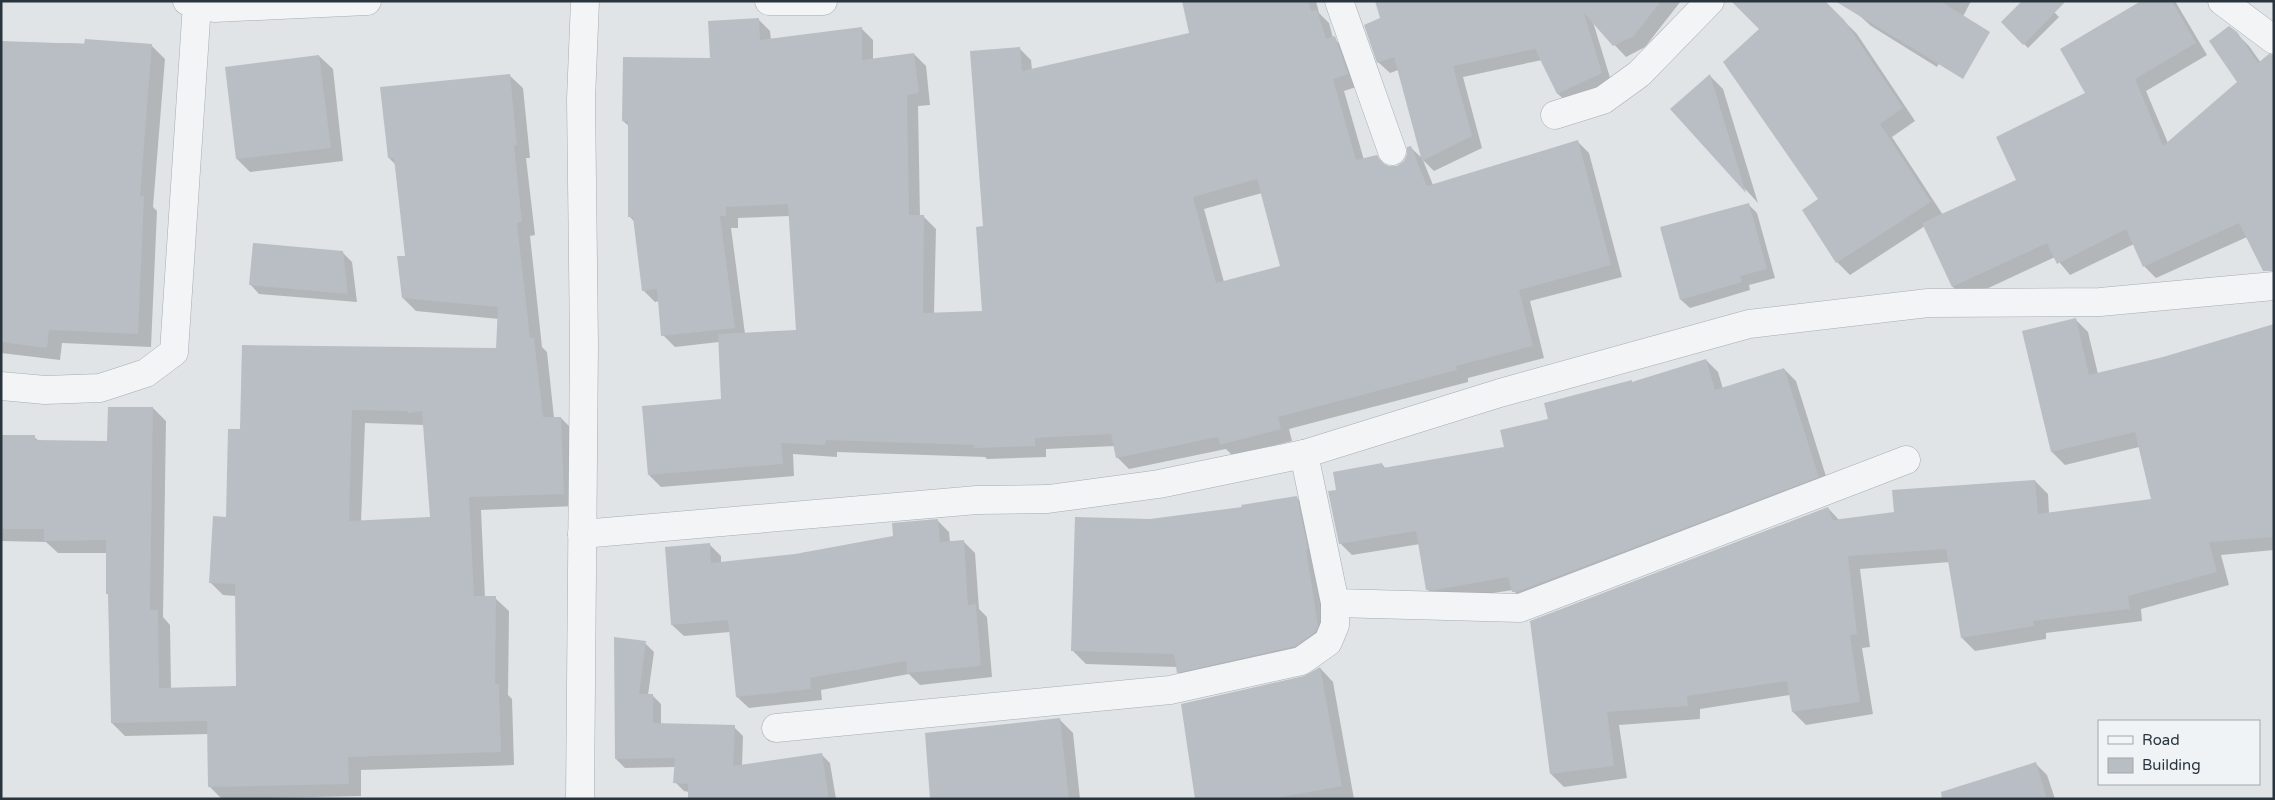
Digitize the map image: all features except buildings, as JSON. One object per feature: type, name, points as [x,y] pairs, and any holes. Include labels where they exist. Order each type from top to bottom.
[{"type":"street","points":[[1,386],[45,390],[100,388],[146,374],[174,352],[192,2],[214,8],[368,1]]},
{"type":"street","points":[[580,799],[584,344],[581,99],[585,1]]},
{"type":"street","points":[[769,1],[823,1]]},
{"type":"street","points":[[1339,1],[1392,151]]},
{"type":"street","points":[[1555,115],[1603,100],[1639,74],[1710,1]]},
{"type":"street","points":[[2222,1],[2274,40]]},
{"type":"street","points":[[582,534],[977,500],[1048,499],[1159,484],[1304,454],[1500,393],[1749,324],[1928,303],[2100,302],[2274,286]]},
{"type":"street","points":[[776,728],[1170,690],[1301,661],[1328,642],[1335,625],[1335,603],[1304,454]]},
{"type":"street","points":[[1335,603],[1520,608],[1906,460]]}]
